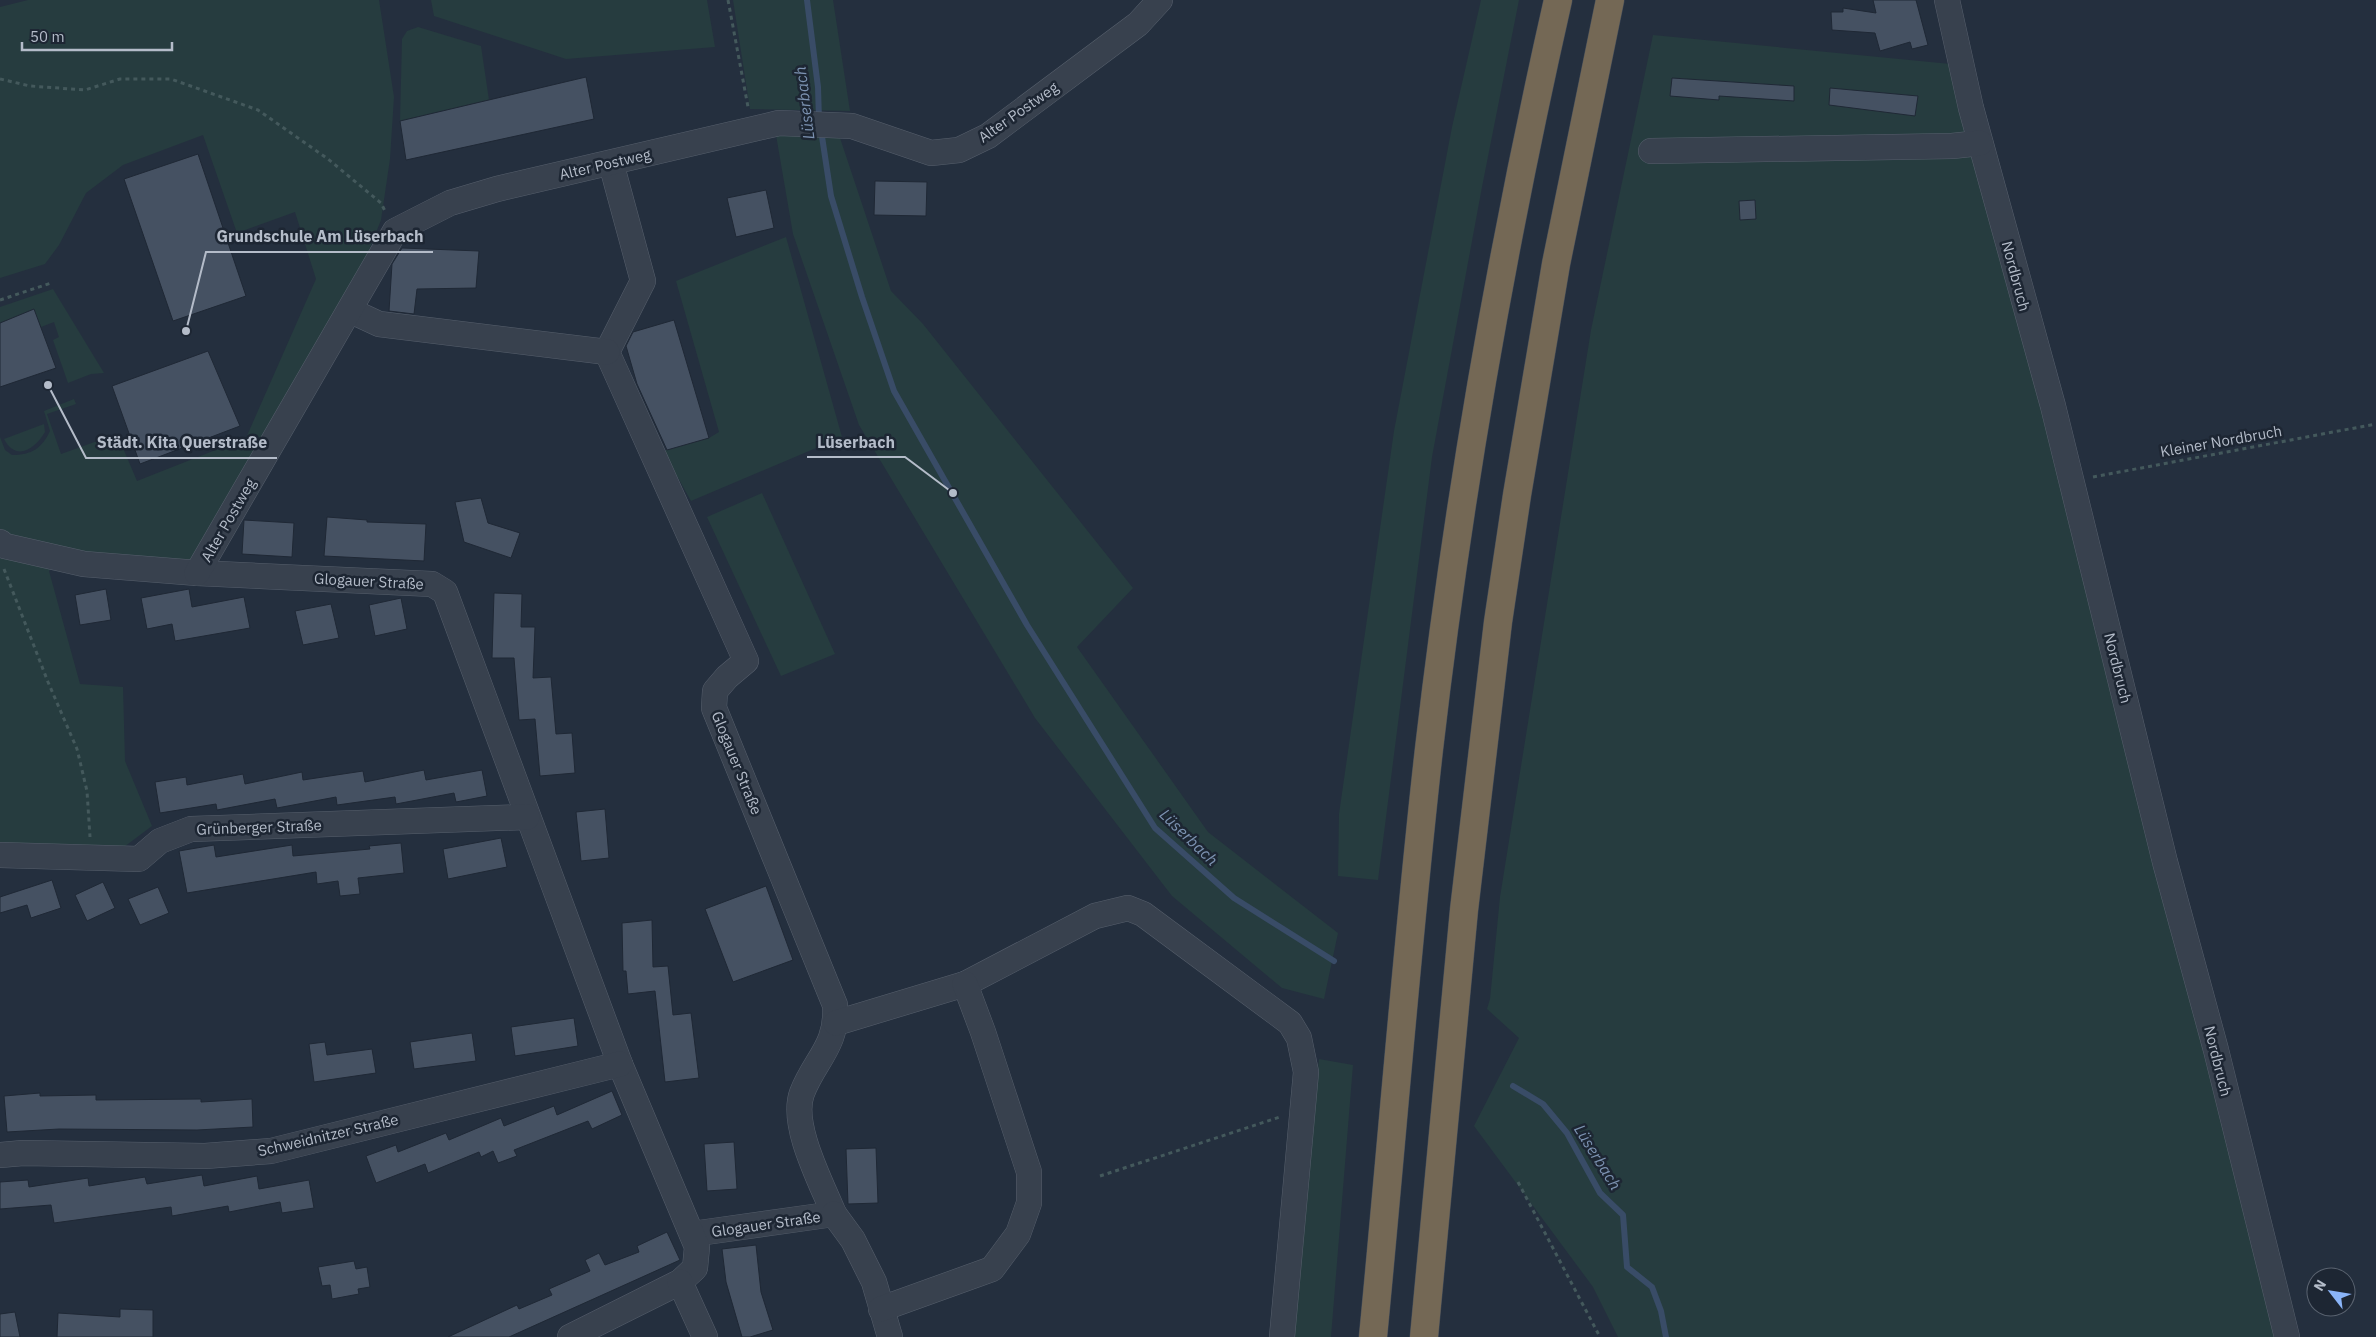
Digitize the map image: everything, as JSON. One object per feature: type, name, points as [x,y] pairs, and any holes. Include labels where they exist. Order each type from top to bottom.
[{"type":"highway","points":[[1373,1337],[1422,817],[1447,611],[1504,259],[1558,0]]},
{"type":"highway","points":[[1424,1337],[1465,901],[1498,622],[1517,495],[1556,264],[1610,0]]},
{"type":"street","name":"Alter Postweg","points":[[197,573],[351,311],[395,231],[450,203],[497,189],[779,124],[827,123],[852,126],[931,153],[959,150],[988,136],[1138,24],[1160,0]]},
{"type":"street","name":"Nordbruch","points":[[1947,0],[1980,143],[2053,406],[2287,1337]]},
{"type":"street","points":[[1651,151],[1942,146],[1980,143]]},
{"type":"street","points":[[351,311],[379,324],[607,352],[643,281],[610,163]]},
{"type":"street","name":"Glogauer Straße","points":[[607,352],[746,661],[727,677],[715,691],[714,708],[835,1005],[836,1023],[830,1042],[801,1095],[800,1130],[834,1214],[692,1234]]},
{"type":"street","name":"Glogauer Straße","points":[[2,554],[5,546],[84,564],[197,573],[432,584],[445,592],[620,1064],[697,1248],[694,1268],[680,1282]]},
{"type":"street","name":"Grünberger Straße","points":[[0,855],[139,859],[160,841],[192,829],[528,817]]},
{"type":"street","points":[[836,1023],[965,984],[1095,916],[1128,908],[1143,914],[1290,1023],[1299,1038],[1306,1072],[1282,1337]]},
{"type":"street","points":[[881,1309],[992,1269],[1018,1234],[1029,1203],[1029,1172],[983,1032],[965,984]]},
{"type":"street","name":"Schweidnitzer Straße","points":[[0,1155],[23,1153],[204,1156],[271,1151],[620,1064]]},
{"type":"street","points":[[834,1214],[853,1240],[874,1282],[890,1337]]},
{"type":"street","points":[[570,1337],[680,1282],[706,1337]]},
{"type":"path","points":[[728,0],[752,130]]},
{"type":"path","points":[[0,79],[30,86],[85,90],[120,79],[171,79],[258,110],[328,159],[381,204],[395,231]]},
{"type":"path","points":[[0,300],[51,283]]},
{"type":"path","name":"Kleiner Nordbruch","points":[[2071,483],[2105,473],[2376,424]]},
{"type":"path","points":[[2,554],[48,682],[77,749],[87,791],[90,858]]},
{"type":"path","points":[[1100,1176],[1302,1110]]},
{"type":"path","points":[[1518,1182],[1600,1337]]},
{"type":"green space","points":[[28,0],[379,0],[394,97],[390,159],[381,220],[350,298],[210,536],[188,562],[65,553],[49,571],[80,684],[123,687],[125,761],[152,826],[120,850],[0,843],[0,437],[5,450],[12,455],[31,452],[44,442],[50,431],[44,411],[74,399],[76,404],[47,414],[61,454],[117,434],[137,481],[246,438],[316,279],[295,212],[237,233],[203,135],[123,165],[86,193],[59,245],[45,264],[0,278],[0,7]]},
{"type":"green space","points":[[431,0],[707,0],[715,47],[566,59],[434,16]]},
{"type":"green space","points":[[733,0],[833,0],[850,111],[750,109]]},
{"type":"green space","points":[[1481,0],[1519,0],[1432,457],[1378,880],[1338,876],[1339,814],[1394,431],[1452,127]]},
{"type":"green space","points":[[418,27],[481,46],[489,100],[400,121],[402,39],[407,31]]},
{"type":"green space","points":[[1653,35],[1961,65],[2278,1337],[1618,1337],[1593,1287],[1474,1126],[1519,1038],[1487,1009],[1490,999],[1500,897],[1591,330]]},
{"type":"green space","points":[[776,135],[840,138],[891,291],[923,324],[1133,588],[1077,647],[1208,832],[1338,933],[1324,999],[1282,988],[1172,896],[1035,718],[859,425],[793,234]]},
{"type":"green space","points":[[786,237],[842,437],[691,501],[663,451],[709,438],[719,432],[676,281]]},
{"type":"green space","points":[[53,289],[104,373],[91,374],[68,383],[53,340],[59,337],[54,322],[41,327],[34,310],[0,323],[0,307]]},
{"type":"green space","points":[[44,424],[45,432],[31,448],[20,451],[14,450],[4,439]]},
{"type":"green space","points":[[762,493],[835,654],[781,676],[707,517]]},
{"type":"green space","points":[[1319,1059],[1353,1065],[1331,1337],[1292,1337]]},
{"type":"building","points":[[1873,0],[1916,0],[1928,45],[1912,49],[1910,42],[1880,51],[1875,33],[1832,30],[1831,12],[1843,12],[1843,8],[1876,13]]},
{"type":"building","points":[[586,77],[594,119],[406,160],[400,121]]},
{"type":"building","points":[[1672,78],[1794,86],[1794,101],[1719,96],[1719,100],[1670,96]]},
{"type":"building","points":[[1830,88],[1918,96],[1915,116],[1829,105]]},
{"type":"building","points":[[198,154],[246,296],[173,321],[124,179]]},
{"type":"building","points":[[875,181],[927,182],[926,216],[874,215]]},
{"type":"building","points":[[766,190],[774,228],[736,237],[727,198]]},
{"type":"building","points":[[1755,200],[1756,219],[1740,220],[1739,201]]},
{"type":"building","points":[[402,248],[479,251],[476,288],[417,289],[414,314],[389,311],[392,264]]},
{"type":"building","points":[[34,309],[56,368],[0,387],[0,323]]},
{"type":"building","points":[[674,320],[709,438],[667,450],[637,384],[626,346],[633,332]]},
{"type":"building","points":[[208,351],[240,426],[140,464],[112,386]]},
{"type":"building","points":[[481,498],[488,523],[520,533],[511,558],[464,542],[455,502]]},
{"type":"building","points":[[327,517],[367,520],[367,522],[426,524],[424,561],[324,556]]},
{"type":"building","points":[[244,520],[294,523],[292,557],[242,554]]},
{"type":"building","points":[[106,589],[111,620],[80,625],[75,595]]},
{"type":"building","points":[[189,589],[192,607],[244,597],[250,628],[175,641],[172,624],[147,629],[141,598]]},
{"type":"building","points":[[494,593],[522,594],[521,627],[535,627],[533,678],[551,677],[556,734],[572,733],[575,773],[540,776],[535,719],[519,720],[514,658],[492,658]]},
{"type":"building","points":[[401,598],[407,629],[375,636],[369,605]]},
{"type":"building","points":[[331,604],[339,638],[303,645],[295,611]]},
{"type":"building","points":[[424,770],[426,780],[482,770],[487,796],[456,802],[454,793],[396,804],[395,797],[337,805],[336,797],[277,808],[275,799],[217,810],[216,804],[160,813],[155,782],[186,777],[187,785],[243,774],[245,784],[302,772],[303,780],[363,771],[365,782]]},
{"type":"building","points":[[605,809],[609,858],[581,861],[576,812]]},
{"type":"building","points":[[501,838],[507,867],[448,879],[443,849]]},
{"type":"building","points":[[401,843],[404,873],[358,878],[360,894],[340,896],[338,881],[317,884],[316,872],[187,893],[179,851],[214,845],[216,857],[292,845],[293,856],[370,849],[369,846]]},
{"type":"building","points":[[52,880],[61,908],[31,918],[27,905],[0,913],[0,897]]},
{"type":"building","points":[[103,882],[115,908],[87,921],[75,895]]},
{"type":"building","points":[[766,886],[793,960],[733,982],[705,909]]},
{"type":"building","points":[[158,887],[169,913],[140,925],[128,899]]},
{"type":"building","points":[[652,920],[653,967],[668,966],[673,1015],[691,1013],[699,1078],[665,1082],[655,991],[628,994],[626,971],[623,971],[622,923]]},
{"type":"building","points":[[574,1018],[578,1046],[515,1056],[511,1027]]},
{"type":"building","points":[[472,1033],[476,1061],[414,1069],[410,1042]]},
{"type":"building","points":[[325,1042],[327,1055],[372,1049],[376,1073],[314,1082],[309,1044]]},
{"type":"building","points":[[612,1091],[622,1115],[592,1129],[588,1121],[514,1150],[517,1156],[498,1163],[493,1151],[481,1157],[479,1152],[428,1173],[425,1164],[376,1183],[366,1156],[396,1145],[398,1152],[446,1133],[449,1140],[501,1118],[504,1126],[554,1106],[557,1115]]},
{"type":"building","points":[[40,1093],[40,1096],[96,1095],[96,1100],[201,1099],[201,1102],[252,1099],[253,1127],[197,1130],[59,1129],[7,1132],[4,1096]]},
{"type":"building","points":[[734,1142],[737,1189],[707,1191],[704,1144]]},
{"type":"building","points":[[876,1148],[878,1203],[848,1204],[846,1149]]},
{"type":"building","points":[[202,1175],[204,1186],[257,1176],[259,1189],[309,1180],[314,1208],[282,1213],[280,1202],[229,1212],[228,1206],[172,1216],[171,1207],[54,1223],[51,1205],[0,1209],[0,1182],[28,1180],[29,1187],[88,1178],[89,1186],[145,1177],[147,1184]]},
{"type":"building","points":[[667,1232],[680,1260],[509,1337],[448,1337],[517,1305],[519,1309],[552,1295],[549,1289],[590,1271],[585,1260],[599,1253],[605,1265],[639,1252],[637,1246]]},
{"type":"building","points":[[756,1245],[761,1292],[773,1330],[750,1337],[742,1337],[726,1282],[722,1249]]},
{"type":"building","points":[[354,1261],[356,1269],[367,1267],[370,1287],[358,1289],[359,1294],[332,1299],[330,1285],[322,1286],[318,1267]]},
{"type":"building","points":[[120,1309],[153,1310],[153,1337],[57,1337],[58,1313],[120,1317]]},
{"type":"building","points":[[15,1312],[20,1337],[0,1337],[0,1314]]},
{"type":"waterway","name":"Lüserbach","points":[[807,0],[818,87],[819,120]]},
{"type":"waterway","name":"Lüserbach","points":[[821,130],[831,196],[862,297],[894,391],[1027,625],[1155,828],[1234,898],[1334,961]]},
{"type":"waterway","name":"Lüserbach","points":[[1513,1086],[1543,1104],[1567,1133],[1600,1193],[1623,1215],[1627,1267],[1652,1287],[1661,1311],[1666,1337]]},
{"type":"place","name":"Grundschule Am Lüserbach","points":[[186,331]]},
{"type":"place","name":"Städt. Kita Querstraße","points":[[48,385]]},
{"type":"place","name":"Lüserbach","points":[[953,493]]}]
